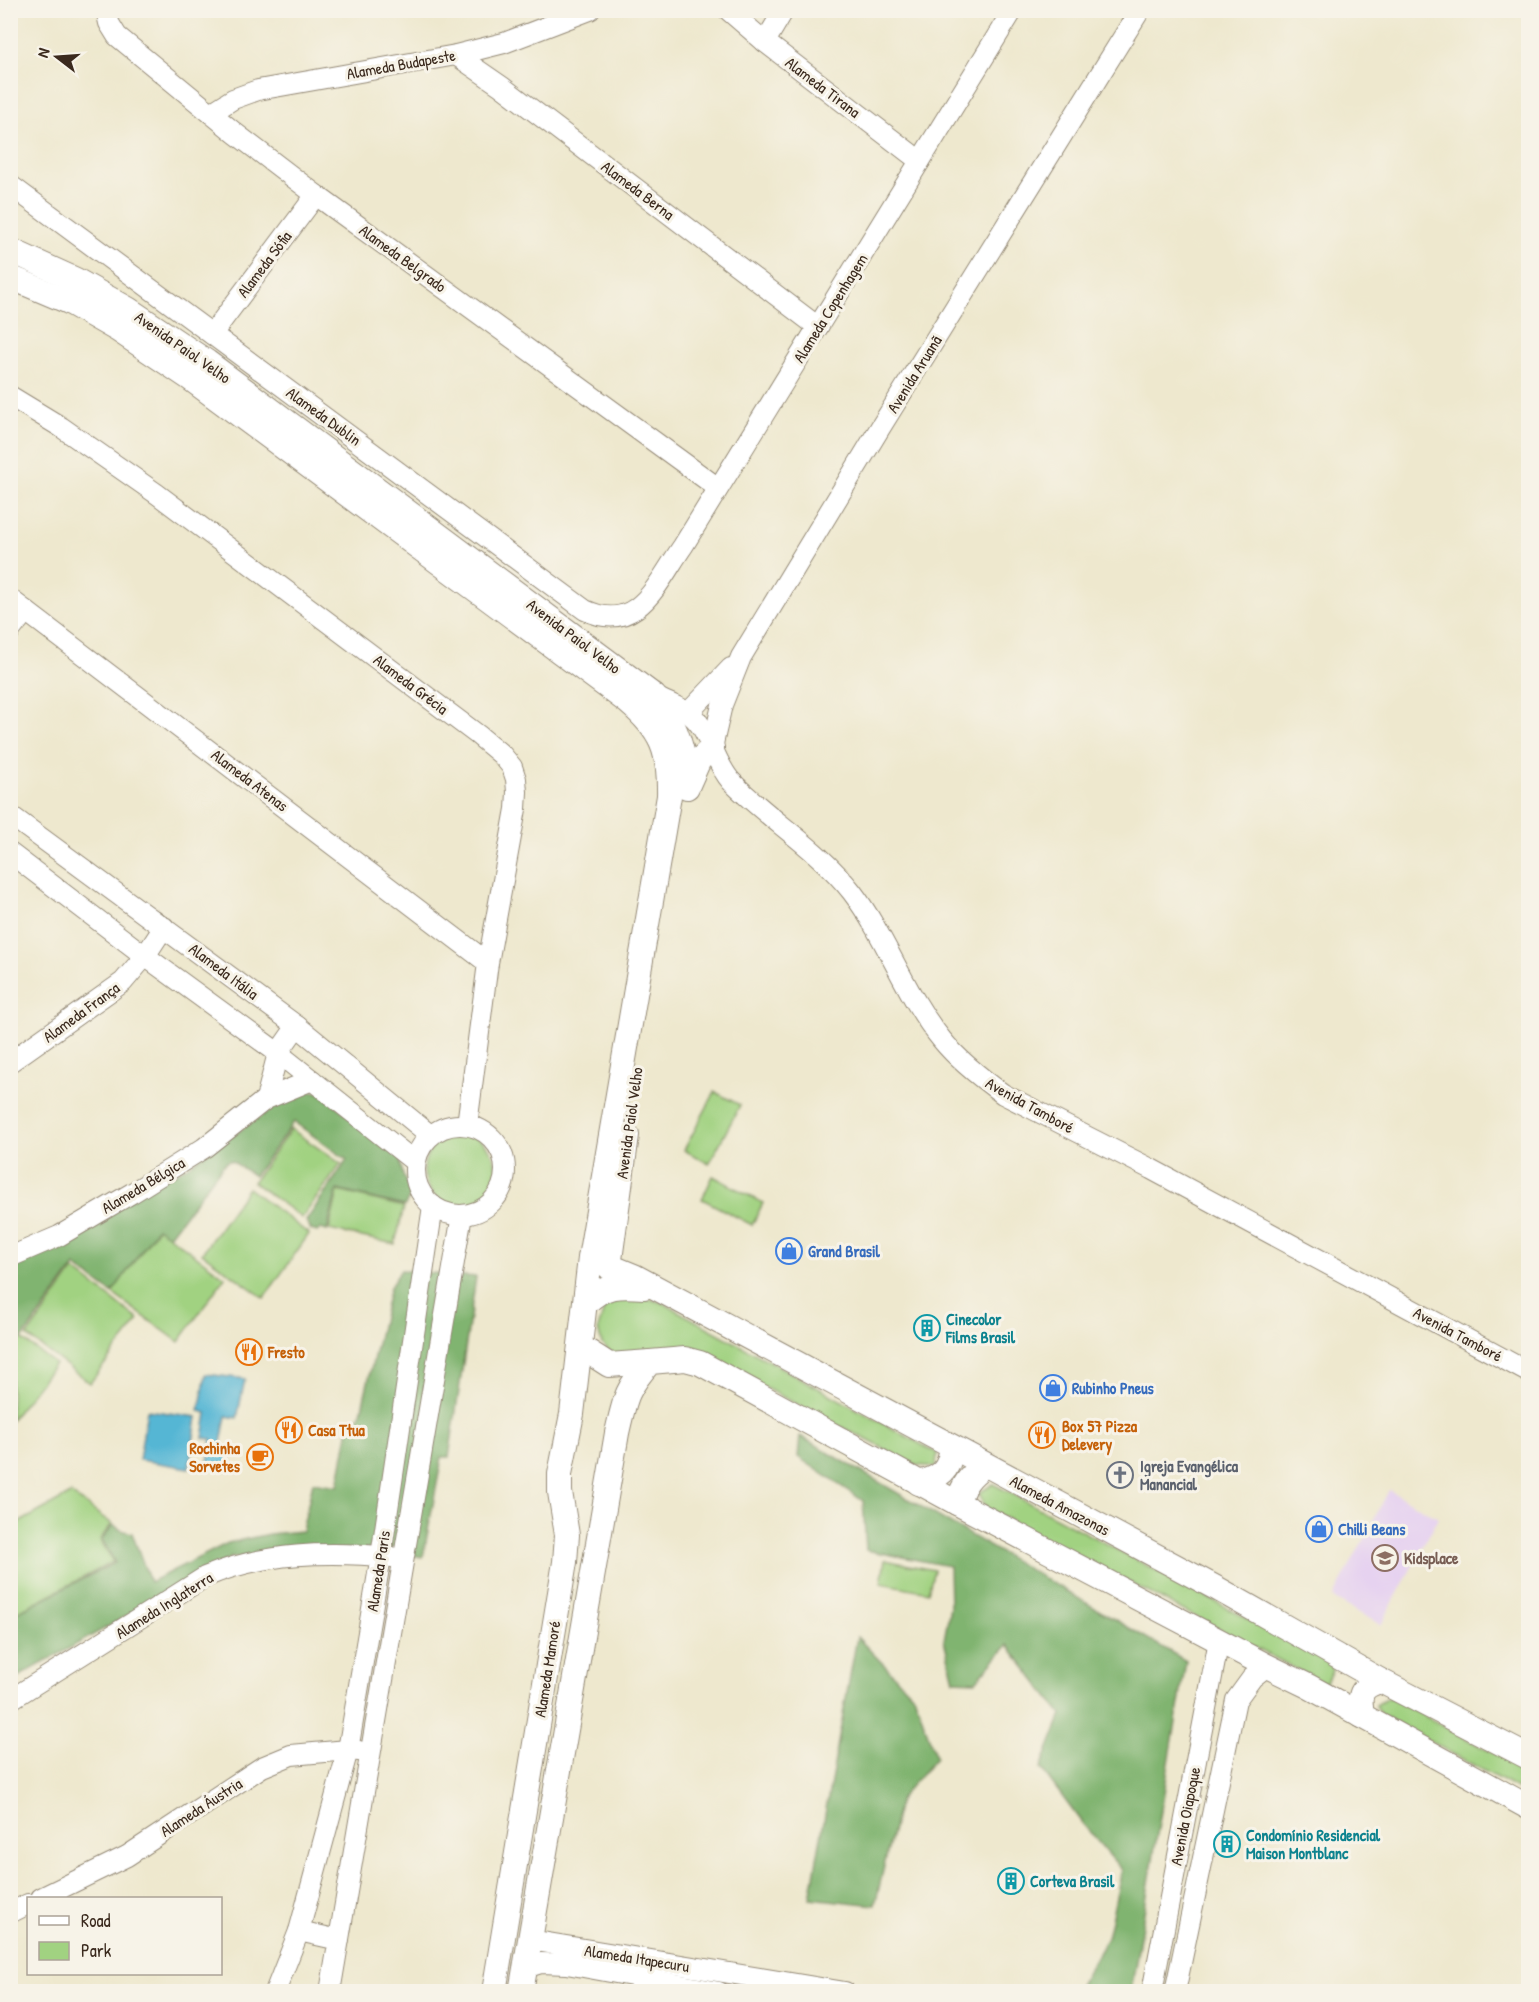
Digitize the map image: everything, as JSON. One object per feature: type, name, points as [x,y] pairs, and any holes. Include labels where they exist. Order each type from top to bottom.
[{"type":"main road","name":"Avenida Paiol Velho","points":[[10,250],[76,280],[128,309],[207,362],[654,696],[672,721],[680,742],[686,789],[600,1262]]},
{"type":"main road","name":"Avenida Paiol Velho","points":[[10,277],[69,302],[118,330],[191,379],[628,702],[646,717],[657,732],[670,772],[669,796],[600,1262]]},
{"type":"main road","points":[[686,789],[699,760],[712,748]]},
{"type":"main road","name":"Alameda Amazonas","points":[[600,1262],[634,1276],[1382,1681],[1528,1757]]},
{"type":"main road","name":"Alameda Mamoré","points":[[494,1992],[565,1563],[567,1535],[560,1492],[560,1474],[572,1414],[585,1304],[600,1262]]},
{"type":"main road","points":[[585,1304],[603,1289],[612,1286],[653,1288]]},
{"type":"main road","points":[[581,1347],[609,1365],[685,1359],[700,1363],[919,1483],[1324,1695],[1528,1807]]},
{"type":"main road","name":"Alameda Mamoré","points":[[521,1992],[617,1433],[626,1394],[634,1380],[650,1362]]},
{"type":"main road","points":[[919,1483],[935,1479],[944,1471],[950,1460],[952,1448]]},
{"type":"main road","points":[[957,1503],[965,1482],[985,1465]]},
{"type":"main road","points":[[551,1648],[579,1651]]},
{"type":"main road","points":[[1324,1695],[1337,1688],[1344,1659]]},
{"type":"main road","points":[[1362,1716],[1360,1698],[1363,1690],[1367,1686],[1382,1681]]},
{"type":"street","name":"Alameda Belgrado","points":[[106,10],[109,23],[123,42],[235,134],[718,488]]},
{"type":"street","name":"Alameda Budapeste","points":[[211,113],[233,99],[258,90],[456,55],[504,43],[561,16],[590,10]]},
{"type":"street","name":"Alameda Tirana","points":[[728,10],[765,42],[920,161]]},
{"type":"street","points":[[765,42],[784,10]]},
{"type":"street","name":"Alameda Copenhagem","points":[[644,603],[683,546],[1013,10]]},
{"type":"street","name":"Avenida Aruanã","points":[[712,748],[720,711],[741,657],[1140,10]]},
{"type":"street","name":"Alameda Berna","points":[[456,55],[501,86],[818,327]]},
{"type":"street","name":"Alameda Dublin","points":[[10,184],[585,610],[607,618],[620,617],[644,603]]},
{"type":"street","name":"Alameda Sófia","points":[[212,334],[316,195]]},
{"type":"street","name":"Alameda Grécia","points":[[10,396],[61,427],[157,494],[478,735],[502,755],[512,767],[516,778],[516,809],[488,963],[466,1125]]},
{"type":"street","points":[[10,631],[18,605]]},
{"type":"street","name":"Alameda Atenas","points":[[18,605],[488,963]]},
{"type":"street","points":[[688,713],[741,657]]},
{"type":"street","name":"Avenida Tamboré","points":[[654,696],[688,713],[702,730],[722,770],[808,847],[852,892],[891,953],[920,1008],[940,1038],[981,1078],[1003,1094],[1151,1169],[1528,1372]]},
{"type":"street","name":"Alameda Itália","points":[[10,815],[297,1026],[430,1135]]},
{"type":"street","name":"Alameda Itália","points":[[10,853],[145,956],[278,1053],[415,1162]]},
{"type":"street","name":"Alameda França","points":[[10,1062],[123,982],[145,956],[164,927]]},
{"type":"street","points":[[266,1099],[278,1053],[297,1026]]},
{"type":"street","name":"Alameda Bélgica","points":[[10,1257],[59,1236],[132,1193],[204,1148],[266,1099],[312,1080]]},
{"type":"street","points":[[454,1125],[466,1125],[478,1128],[496,1143],[505,1166],[502,1184],[494,1200],[485,1208],[462,1215],[442,1212],[433,1206],[420,1191],[415,1162],[421,1147],[430,1135],[454,1125]]},
{"type":"street","name":"Alameda Paris","points":[[275,1992],[299,1931],[348,1750],[381,1556],[433,1206]]},
{"type":"street","name":"Alameda Paris","points":[[330,1992],[462,1215]]},
{"type":"street","name":"Alameda Inglaterra","points":[[10,1700],[205,1577],[220,1571],[250,1562],[310,1554],[404,1558]]},
{"type":"street","name":"Avenida Oiapoque","points":[[1152,1992],[1209,1687],[1220,1640]]},
{"type":"street","name":"Avenida Oiapoque","points":[[1175,1992],[1236,1700],[1252,1678],[1267,1666]]},
{"type":"street","points":[[1209,1687],[1236,1700]]},
{"type":"street","name":"Alameda Áustria","points":[[45,1897],[127,1856],[262,1767],[291,1755],[348,1750],[371,1752]]},
{"type":"street","points":[[10,1913],[27,1905]]},
{"type":"street","points":[[299,1931],[339,1940]]},
{"type":"street","name":"Alameda Itapecuru","points":[[530,1940],[569,1956],[719,1992]]},
{"type":"street","name":"Alameda Itapecuru","points":[[525,1968],[569,1956],[845,1992]]},
{"type":"shaded area","name":"Kidsplace","points":[[1389,1490],[1438,1518],[1381,1625],[1333,1598]]},
{"type":"green space","points":[[303,1090],[318,1092],[399,1155],[403,1176],[411,1193],[405,1206],[337,1190],[327,1231],[311,1230],[306,1221],[347,1160],[294,1122],[254,1176],[232,1161],[223,1165],[169,1236],[157,1228],[112,1293],[75,1266],[22,1339],[11,1330],[11,1265],[178,1172]]},
{"type":"green space","points":[[715,1092],[740,1105],[709,1164],[684,1150]]},
{"type":"green space","points":[[291,1129],[341,1164],[302,1218],[253,1182]]},
{"type":"green space","points":[[467,1134],[486,1144],[494,1156],[496,1170],[494,1184],[486,1196],[474,1204],[453,1206],[434,1196],[426,1184],[424,1163],[434,1144],[446,1136]]},
{"type":"green space","points":[[713,1176],[763,1203],[752,1225],[702,1199]]},
{"type":"green space","points":[[248,1188],[309,1234],[264,1298],[202,1253]]},
{"type":"green space","points":[[338,1191],[404,1207],[395,1244],[329,1230]]},
{"type":"green space","points":[[158,1228],[225,1277],[179,1342],[112,1293]]},
{"type":"green space","points":[[74,1270],[139,1320],[90,1383],[27,1336]]},
{"type":"green space","points":[[401,1270],[476,1277],[449,1457],[442,1457],[423,1557],[370,1549],[230,1558],[11,1681],[11,1615],[115,1563],[102,1539],[113,1525],[132,1533],[150,1582],[228,1543],[269,1534],[302,1531],[313,1482],[338,1486],[351,1418],[360,1417],[390,1287]]},
{"type":"green space","points":[[629,1293],[663,1303],[937,1453],[936,1467],[916,1465],[689,1349],[616,1357],[602,1344],[598,1329],[604,1309],[614,1297]]},
{"type":"green space","points":[[11,1331],[55,1364],[11,1420]]},
{"type":"green space","points":[[800,1436],[1186,1661],[1131,1991],[1076,1991],[1107,1938],[1122,1870],[1082,1823],[1041,1768],[1062,1715],[1008,1645],[976,1681],[954,1680],[944,1640],[950,1607],[949,1566],[866,1550],[863,1501],[798,1457]]},
{"type":"green space","points":[[993,1484],[1329,1662],[1332,1670],[1325,1684],[986,1508],[979,1493]]},
{"type":"green space","points":[[71,1494],[112,1524],[100,1539],[113,1562],[13,1614],[10,1610],[11,1527]]},
{"type":"green space","points":[[885,1560],[934,1570],[928,1592],[881,1583]]},
{"type":"green space","points":[[857,1637],[915,1697],[936,1758],[900,1798],[875,1905],[810,1898]]},
{"type":"green space","points":[[1389,1697],[1528,1772],[1528,1795],[1380,1714],[1376,1705]]},
{"type":"water","points":[[206,1374],[245,1379],[237,1418],[226,1416],[220,1448],[231,1450],[227,1471],[207,1467],[212,1439],[203,1438],[207,1413],[199,1411]]},
{"type":"water","points":[[147,1410],[197,1417],[189,1468],[139,1460]]},
{"type":"place","name":"Grand Brasil","points":[[789,1251]]},
{"type":"place","name":"Cinecolor Films Brasil","points":[[927,1328]]},
{"type":"place","name":"Fresto","points":[[249,1352]]},
{"type":"place","name":"Rubinho Pneus","points":[[1053,1388]]},
{"type":"place","name":"Casa Ttua","points":[[289,1430]]},
{"type":"place","name":"Box 57 Pizza Delevery","points":[[1042,1435]]},
{"type":"place","name":"Rochinha Sorvetes","points":[[260,1457]]},
{"type":"place","name":"Igreja Evangélica Manancial","points":[[1120,1475]]},
{"type":"place","name":"Chilli Beans","points":[[1319,1529]]},
{"type":"place","name":"Kidsplace","points":[[1385,1558]]},
{"type":"place","name":"Condomínio Residencial Maison Montblanc","points":[[1227,1844]]},
{"type":"place","name":"Corteva Brasil","points":[[1011,1881]]}]
